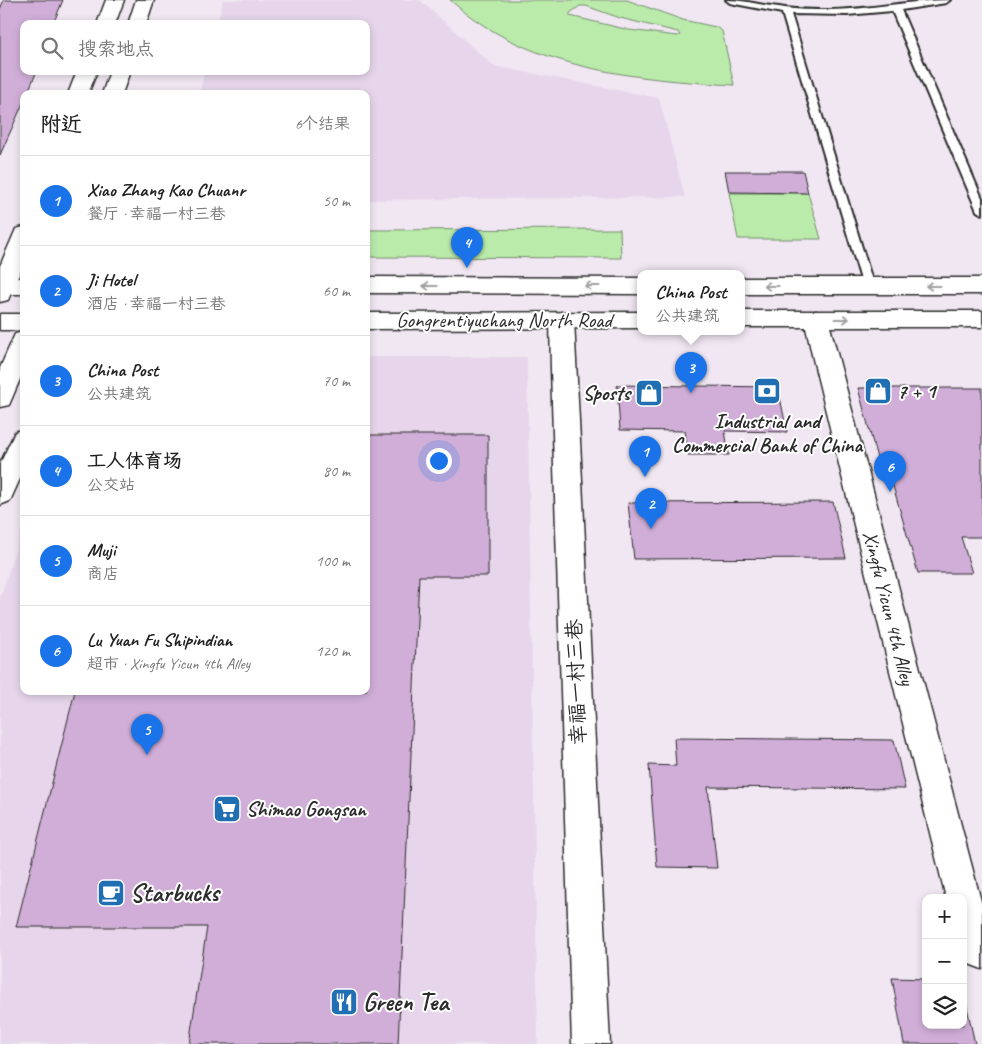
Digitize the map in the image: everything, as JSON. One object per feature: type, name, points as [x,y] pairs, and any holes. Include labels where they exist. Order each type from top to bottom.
[{"type":"main road","points":[[108,20],[115,0]]},
{"type":"main road","points":[[138,20],[145,0]]},
{"type":"main road","points":[[80,90],[85,75]]},
{"type":"main road","points":[[113,90],[119,75]]},
{"type":"main road","points":[[7,288],[20,247]]},
{"type":"main road","name":"Gongrentiyuchang North Road","points":[[370,285],[637,286]]},
{"type":"main road","points":[[745,286],[982,286]]},
{"type":"main road","points":[[745,319],[982,319]]},
{"type":"main road","name":"Xingfu Yicun 4th Alley","points":[[816,319],[821,345],[962,894]]},
{"type":"main road","name":"幸福一村三巷","points":[[562,320],[591,1044]]},
{"type":"main road","name":"Gongrentiyuchang North Road","points":[[370,321],[637,320]]},
{"type":"main road","points":[[0,322],[20,322]]},
{"type":"main road","points":[[0,398],[20,350]]},
{"type":"main road","points":[[0,494],[4,489],[20,449]]},
{"type":"main road","name":"Xingfu Yicun 4th Alley","points":[[967,910],[982,951]]},
{"type":"lane","points":[[730,0],[786,11],[842,12],[896,10],[946,0]]},
{"type":"lane","points":[[896,10],[982,211]]},
{"type":"lane","points":[[786,11],[868,286]]},
{"type":"shaded area","points":[[223,0],[420,0],[494,66],[659,98],[685,197],[370,200],[370,90],[200,90],[204,75],[370,75],[370,20],[218,20]]},
{"type":"shaded area","points":[[370,357],[527,357],[538,1044],[0,1044],[0,598],[20,536],[20,695],[370,695]]},
{"type":"green space","points":[[450,0],[627,0],[683,20],[716,27],[722,31],[734,85],[659,79],[621,74],[584,66],[548,56],[514,42],[481,24]],"holes":[[[580,6],[586,6],[620,18],[678,32],[680,35],[629,30],[570,16],[570,13]]]},
{"type":"green space","points":[[729,193],[808,193],[821,239],[738,239]]},
{"type":"green space","points":[[620,229],[621,258],[370,257],[370,230]]},
{"type":"building","points":[[4,0],[63,0],[55,20],[20,20],[20,75],[35,75],[29,90],[20,90],[20,110],[0,155],[0,9]]},
{"type":"building","points":[[725,171],[803,171],[808,193],[729,192]]},
{"type":"building","points":[[617,385],[778,387],[787,432],[725,431],[729,455],[688,455],[685,431],[620,430]]},
{"type":"building","points":[[858,388],[982,388],[982,537],[961,537],[972,573],[918,573],[885,458],[877,458]]},
{"type":"building","name":"Shimao Gongsan","points":[[370,435],[488,435],[488,576],[419,576],[398,1044],[189,1044],[207,927],[16,927],[74,695],[370,695]]},
{"type":"building","points":[[833,502],[846,558],[634,559],[628,503]]},
{"type":"building","points":[[674,738],[894,740],[905,789],[708,787],[717,868],[657,867],[649,765],[676,766]]},
{"type":"building","points":[[892,978],[922,979],[922,1029],[967,1029],[967,1007],[975,1044],[904,1044]]},
{"type":"place","name":"工人体育场","points":[[467,268]]},
{"type":"place","name":"Industrial and Commercial Bank of China","points":[[767,391]]},
{"type":"place","name":"7 + 1","points":[[878,391]]},
{"type":"place","name":"Sposts","points":[[649,393]]},
{"type":"place","name":"China Post","points":[[691,393]]},
{"type":"place","name":"Xiao Zhang Kao Chuanr","points":[[645,477]]},
{"type":"place","name":"Lu Yuan Fu Shipindian","points":[[890,492]]},
{"type":"place","name":"Ji Hotel","points":[[651,529]]},
{"type":"place","name":"Muji","points":[[147,755]]},
{"type":"place","name":"Shimao Gongsan","points":[[227,809]]},
{"type":"place","name":"Starbucks","points":[[111,893]]},
{"type":"place","name":"Green Tea","points":[[344,1002]]}]
